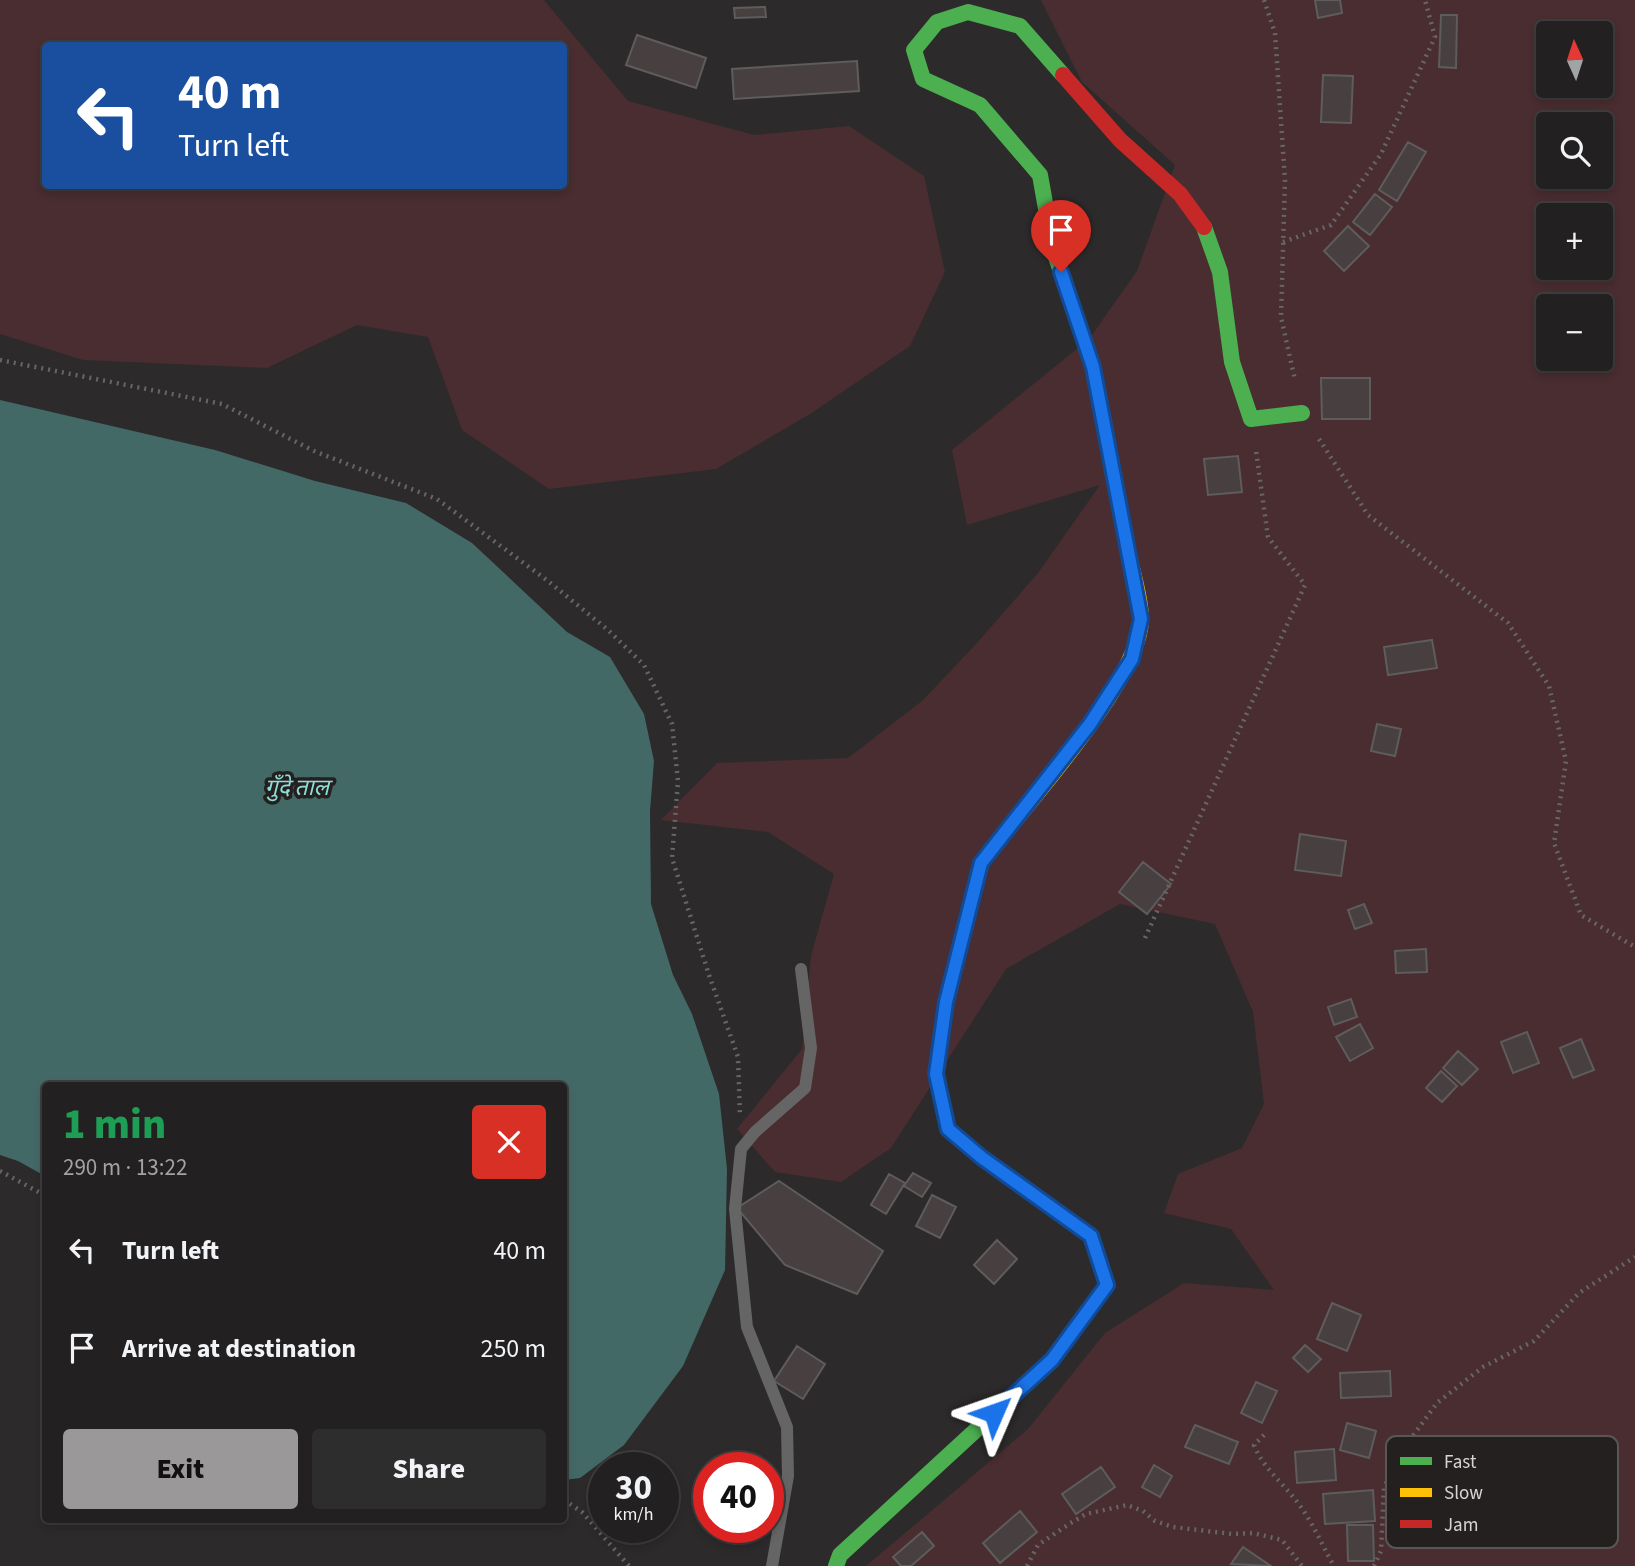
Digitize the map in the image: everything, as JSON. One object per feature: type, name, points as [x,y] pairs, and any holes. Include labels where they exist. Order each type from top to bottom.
[{"type":"street","points":[[836,1566],[840,1555],[1052,1360],[1107,1285],[1091,1236],[981,1157],[948,1129],[936,1074],[946,1002],[981,863],[1090,724],[1132,659],[1141,619],[1093,367],[1053,248],[1040,175],[980,105],[923,79],[914,50],[937,22],[968,12],[1020,26],[1120,140],[1180,194],[1202,222],[1214,251],[1220,272],[1233,362],[1251,419],[1302,413]]},
{"type":"lane","points":[[772,1566],[788,1476],[787,1427],[747,1327],[735,1209],[741,1149],[755,1132],[805,1088],[811,1048],[801,969]]},
{"type":"path","points":[[1264,0],[1275,33],[1285,180],[1282,317],[1302,413],[1368,515],[1508,623],[1549,686],[1566,761],[1554,843],[1581,915],[1635,947]]},
{"type":"path","points":[[1283,243],[1331,225],[1381,154],[1435,37],[1425,0]]},
{"type":"path","points":[[0,360],[222,404],[314,451],[437,499],[568,597],[644,665],[672,724],[678,781],[673,858],[709,975],[738,1057],[741,1149]]},
{"type":"path","points":[[1144,938],[1305,585],[1268,537],[1251,419]]},
{"type":"path","points":[[0,1171],[42,1194]]},
{"type":"path","points":[[1413,1436],[1437,1403],[1483,1367],[1534,1341],[1579,1293],[1635,1257]]},
{"type":"path","points":[[1264,1435],[1254,1445],[1261,1461],[1299,1504],[1317,1531],[1334,1566]]},
{"type":"path","points":[[1374,1566],[1381,1551],[1386,1483]]},
{"type":"path","points":[[567,1502],[582,1512],[629,1566]]},
{"type":"path","points":[[1027,1566],[1038,1545],[1069,1524],[1086,1514],[1128,1505],[1143,1511],[1155,1521],[1173,1527],[1232,1534],[1253,1533],[1282,1540],[1302,1566]]},
{"type":"shaded area","points":[[0,0],[544,0],[628,101],[754,135],[849,126],[924,176],[945,272],[910,346],[810,414],[716,469],[549,489],[462,430],[428,337],[357,325],[267,368],[83,360],[0,334]]},
{"type":"shaded area","points":[[1041,0],[1635,0],[1635,1566],[866,1566],[1028,1429],[1105,1333],[1184,1283],[1274,1290],[1231,1229],[1164,1213],[1178,1174],[1242,1148],[1264,1104],[1253,1012],[1215,924],[1120,904],[1006,969],[891,1148],[841,1182],[775,1172],[737,1129],[802,1049],[811,956],[834,874],[768,832],[661,820],[717,763],[848,758],[922,701],[1038,573],[1100,485],[967,525],[952,450],[1089,339],[1137,271],[1175,165],[1082,82]]},
{"type":"water","name":"गुँदे ताल","points":[[0,400],[215,450],[315,481],[406,503],[472,543],[567,632],[610,657],[644,714],[654,761],[650,811],[651,904],[673,975],[692,1014],[719,1094],[727,1169],[725,1270],[683,1366],[624,1445],[615,1452],[588,1452],[588,1472],[580,1478],[567,1480],[567,1082],[42,1082],[42,1174],[0,1155]]},
{"type":"building","points":[[1315,0],[1340,0],[1342,13],[1318,18]]},
{"type":"building","points":[[765,7],[766,17],[735,18],[734,8]]},
{"type":"building","points":[[1441,15],[1457,15],[1456,68],[1439,67]]},
{"type":"building","points":[[637,35],[706,58],[696,88],[626,65]]},
{"type":"building","points":[[857,61],[859,91],[734,99],[732,69]]},
{"type":"building","points":[[1323,75],[1353,76],[1351,123],[1321,122]]},
{"type":"building","points":[[1408,142],[1426,152],[1397,201],[1379,190]]},
{"type":"building","points":[[1375,194],[1392,207],[1370,235],[1353,222]]},
{"type":"building","points":[[1348,226],[1369,246],[1344,271],[1324,251]]},
{"type":"building","points":[[1321,378],[1370,378],[1370,419],[1322,419]]},
{"type":"building","points":[[1238,456],[1242,492],[1208,495],[1204,459]]},
{"type":"building","points":[[1432,640],[1437,668],[1388,675],[1384,647]]},
{"type":"building","points":[[1377,724],[1401,729],[1395,756],[1371,751]]},
{"type":"building","points":[[1300,834],[1346,841],[1341,876],[1295,870]]},
{"type":"building","points":[[1143,862],[1171,884],[1147,914],[1119,892]]},
{"type":"building","points":[[1364,904],[1372,923],[1355,929],[1348,910]]},
{"type":"building","points":[[1426,949],[1427,972],[1396,973],[1395,951]]},
{"type":"building","points":[[1351,999],[1357,1017],[1334,1025],[1328,1007]]},
{"type":"building","points":[[1360,1024],[1373,1048],[1350,1061],[1336,1037]]},
{"type":"building","points":[[1527,1032],[1539,1063],[1513,1073],[1501,1042]]},
{"type":"building","points":[[1581,1039],[1594,1070],[1573,1078],[1560,1048]]},
{"type":"building","points":[[1458,1051],[1478,1069],[1462,1085],[1443,1068]]},
{"type":"building","points":[[1441,1071],[1457,1086],[1442,1102],[1426,1088]]},
{"type":"building","points":[[913,1173],[931,1183],[922,1197],[904,1186]]},
{"type":"building","points":[[889,1174],[905,1183],[886,1214],[871,1205]]},
{"type":"building","points":[[779,1181],[883,1251],[857,1294],[785,1265],[737,1208]]},
{"type":"building","points":[[932,1195],[956,1207],[940,1238],[916,1226]]},
{"type":"building","points":[[997,1240],[1017,1259],[994,1284],[974,1265]]},
{"type":"building","points":[[1332,1303],[1361,1315],[1347,1351],[1317,1339]]},
{"type":"building","points":[[1305,1345],[1321,1359],[1308,1372],[1293,1358]]},
{"type":"building","points":[[797,1346],[825,1364],[803,1399],[774,1381]]},
{"type":"building","points":[[1390,1371],[1391,1396],[1341,1398],[1340,1373]]},
{"type":"building","points":[[1256,1382],[1277,1391],[1262,1423],[1241,1413]]},
{"type":"building","points":[[1347,1423],[1376,1431],[1369,1458],[1340,1450]]},
{"type":"building","points":[[1195,1425],[1238,1442],[1229,1464],[1185,1447]]},
{"type":"building","points":[[1334,1449],[1336,1480],[1297,1483],[1295,1452]]},
{"type":"building","points":[[1154,1465],[1172,1476],[1160,1497],[1142,1487]]},
{"type":"building","points":[[1101,1467],[1115,1487],[1076,1514],[1062,1494]]},
{"type":"building","points":[[1373,1490],[1375,1521],[1325,1524],[1323,1494]]},
{"type":"building","points":[[1020,1511],[1037,1532],[1000,1563],[983,1543]]},
{"type":"building","points":[[1347,1525],[1373,1525],[1374,1561],[1348,1561]]},
{"type":"building","points":[[922,1532],[934,1546],[911,1566],[901,1566],[893,1557]]},
{"type":"building","points":[[1243,1547],[1271,1566],[1231,1564]]},
{"type":"traffic: fast","points":[[1063,75],[1020,26],[968,12],[937,22],[914,50],[923,79],[980,105],[1040,175],[1053,248],[1093,367],[1129,555]]},
{"type":"traffic: fast","points":[[1204,227],[1220,272],[1232,362],[1251,419],[1302,413]]},
{"type":"traffic: fast","points":[[836,1566],[840,1555],[1052,1360],[1107,1285],[1091,1236],[981,1157],[948,1129],[936,1074],[941,1034]]},
{"type":"traffic: slow","points":[[1000,839],[1084,733],[1124,671],[1136,643],[1141,619],[1129,555]]},
{"type":"traffic: jam","points":[[1063,75],[1120,140],[1180,194],[1204,227]]},
{"type":"traffic: jam","points":[[941,1034],[946,1002],[981,863],[1000,839]]},
{"type":"route","points":[[994,1413],[1052,1360],[1107,1285],[1091,1236],[981,1157],[948,1129],[936,1074],[946,1002],[981,863],[1090,724],[1132,659],[1141,619],[1093,367],[1061,272]]}]
